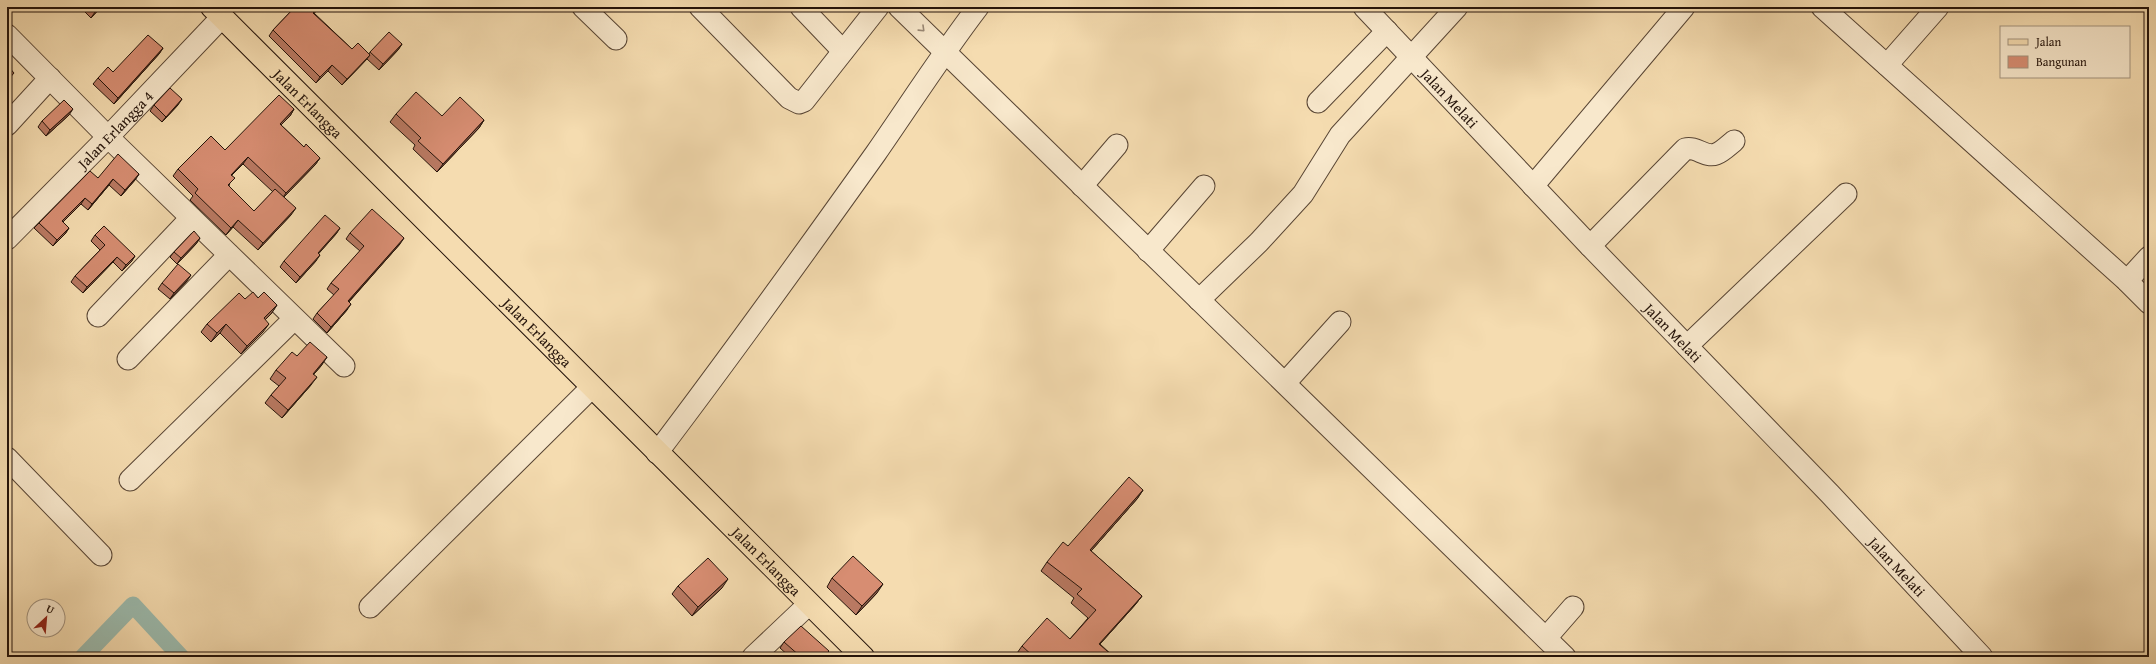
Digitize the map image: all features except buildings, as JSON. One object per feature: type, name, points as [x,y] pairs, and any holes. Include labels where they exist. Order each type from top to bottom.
[{"type":"main road","name":"Jalan Erlangga","points":[[217,12],[863,657]]},
{"type":"street","points":[[583,7],[616,39]]},
{"type":"street","points":[[700,7],[794,102],[799,103],[804,102],[878,7],[941,57],[1082,186],[1566,657]]},
{"type":"street","points":[[801,7],[843,51]]},
{"type":"street","points":[[899,7],[941,57]]},
{"type":"street","points":[[657,453],[761,314],[890,133],[941,57],[978,7]]},
{"type":"street","name":"Jalan Melati","points":[[1364,7],[1590,246],[1830,494],[1973,654]]},
{"type":"street","points":[[1199,300],[1259,242],[1303,194],[1340,135],[1457,7]]},
{"type":"street","points":[[1533,186],[1684,7]]},
{"type":"street","points":[[1822,7],[2127,281],[2149,303]]},
{"type":"street","points":[[1887,65],[1938,7]]},
{"type":"street","name":"Jalan Erlangga 4","points":[[7,239],[108,137],[217,12]]},
{"type":"street","points":[[1318,102],[1387,31]]},
{"type":"street","points":[[7,35],[108,137],[344,366]]},
{"type":"street","points":[[7,125],[50,78]]},
{"type":"street","points":[[1590,246],[1685,149],[1691,148],[1710,155],[1716,154],[1734,141]]},
{"type":"street","points":[[1082,186],[1117,145]]},
{"type":"street","points":[[1148,251],[1204,186]]},
{"type":"street","points":[[1687,346],[1846,194]]},
{"type":"street","points":[[98,316],[191,218]]},
{"type":"street","points":[[128,359],[229,255]]},
{"type":"street","points":[[2127,281],[2149,257]]},
{"type":"street","points":[[130,480],[294,319]]},
{"type":"street","points":[[1285,383],[1340,322]]},
{"type":"street","points":[[370,607],[592,387]]},
{"type":"street","points":[[7,458],[101,555]]},
{"type":"street","points":[[753,657],[810,604]]},
{"type":"street","points":[[1546,638],[1573,607]]},
{"type":"waterway","points":[[83,657],[133,605],[181,657]]}]
